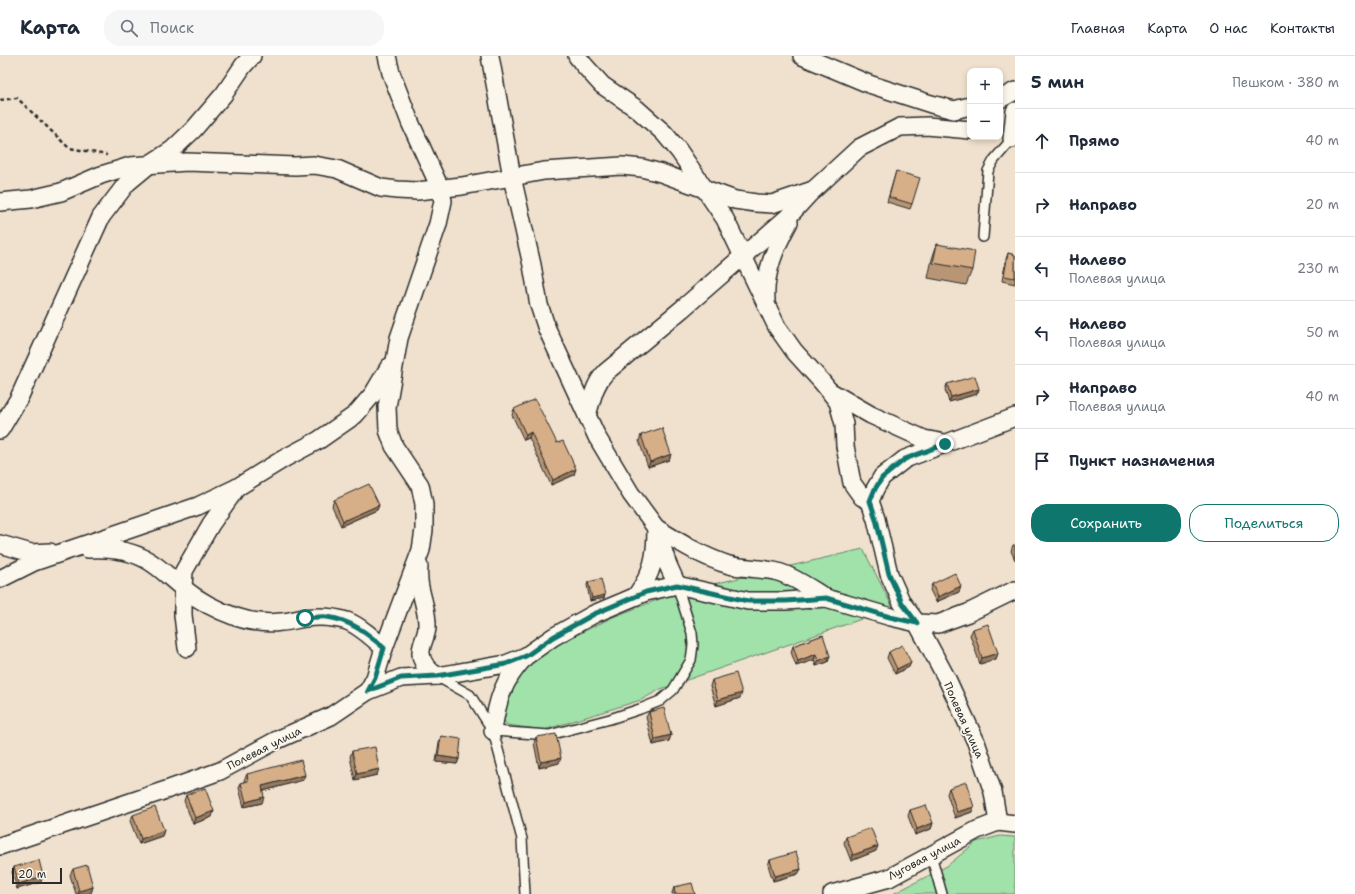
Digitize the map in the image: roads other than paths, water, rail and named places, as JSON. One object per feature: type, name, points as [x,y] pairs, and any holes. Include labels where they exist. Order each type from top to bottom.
[{"type":"street","points":[[0,430],[19,398],[101,217],[127,183],[150,164],[172,150],[194,129],[224,94],[243,66],[252,56]]},
{"type":"street","points":[[387,56],[391,73],[410,122],[440,188],[443,201],[438,224],[399,338],[387,407],[388,430],[394,446],[420,485],[424,504],[424,530],[418,578],[420,593],[427,611],[427,629],[420,654],[427,669],[437,676]]},
{"type":"street","points":[[490,56],[512,177],[532,265],[539,305],[547,329],[597,437],[631,494],[656,528],[668,566],[677,585]]},
{"type":"street","points":[[577,56],[602,85],[637,109],[664,133],[679,151],[725,219],[759,286],[767,307],[777,326],[794,351],[838,402],[844,424],[845,446],[852,483],[862,497],[870,501],[882,478],[905,459],[1015,416]]},
{"type":"street","points":[[802,56],[869,84],[965,109]]},
{"type":"street","points":[[1003,97],[1015,91]]},
{"type":"street","points":[[587,415],[599,379],[788,217],[813,190],[859,148],[900,127],[965,109]]},
{"type":"street","points":[[1009,138],[1011,116]]},
{"type":"street","points":[[900,127],[927,126],[967,130]]},
{"type":"street","points":[[0,202],[31,199],[61,192],[102,175],[130,166],[187,162],[295,166],[314,165],[337,169],[382,188],[416,191],[462,186],[544,171],[622,166],[642,168],[661,173],[735,200],[772,204],[813,190]]},
{"type":"street","points":[[767,307],[767,286],[772,256],[797,207]]},
{"type":"street","points":[[0,579],[34,562],[198,506],[236,488],[285,458],[319,440],[355,415],[373,394],[397,352]]},
{"type":"street","points":[[830,391],[871,415],[924,439],[945,444]]},
{"type":"street","points":[[188,648],[183,615],[184,571],[211,524],[236,488]]},
{"type":"street","name":"Полевая улица","points":[[870,501],[876,519],[889,574],[902,603],[917,623],[947,679],[976,742],[993,792],[998,822]]},
{"type":"street","points":[[636,596],[645,584],[654,562],[656,549],[656,528]]},
{"type":"street","points":[[656,528],[676,541],[704,555],[729,565],[747,569],[777,572],[826,598]]},
{"type":"street","points":[[0,544],[32,553],[104,548],[137,555],[161,569],[205,604],[238,617],[259,623],[327,617],[348,622],[370,635],[384,648]]},
{"type":"street","points":[[368,691],[375,678],[384,648],[421,550]]},
{"type":"street","name":"Полевая улица","points":[[492,731],[495,709],[507,680],[526,656],[553,637],[587,618],[646,592],[677,585],[748,601],[786,601],[826,598],[890,617],[917,623],[938,624],[968,613],[1015,590]]},
{"type":"street","name":"Полевая улица","points":[[0,846],[220,771],[277,740],[331,716],[368,691],[401,678],[437,676],[506,664],[526,656]]},
{"type":"street","name":"Луговая улица","points":[[832,894],[860,889],[889,878],[977,830],[998,822],[1015,824]]},
{"type":"lane","points":[[983,237],[988,171],[1009,138]]},
{"type":"lane","points":[[492,731],[549,735],[610,719],[660,701],[673,690],[691,660],[693,645],[692,633],[677,585]]},
{"type":"lane","points":[[437,676],[470,695],[492,731],[522,839],[525,894]]},
{"type":"lane","points":[[932,855],[942,894]]}]
